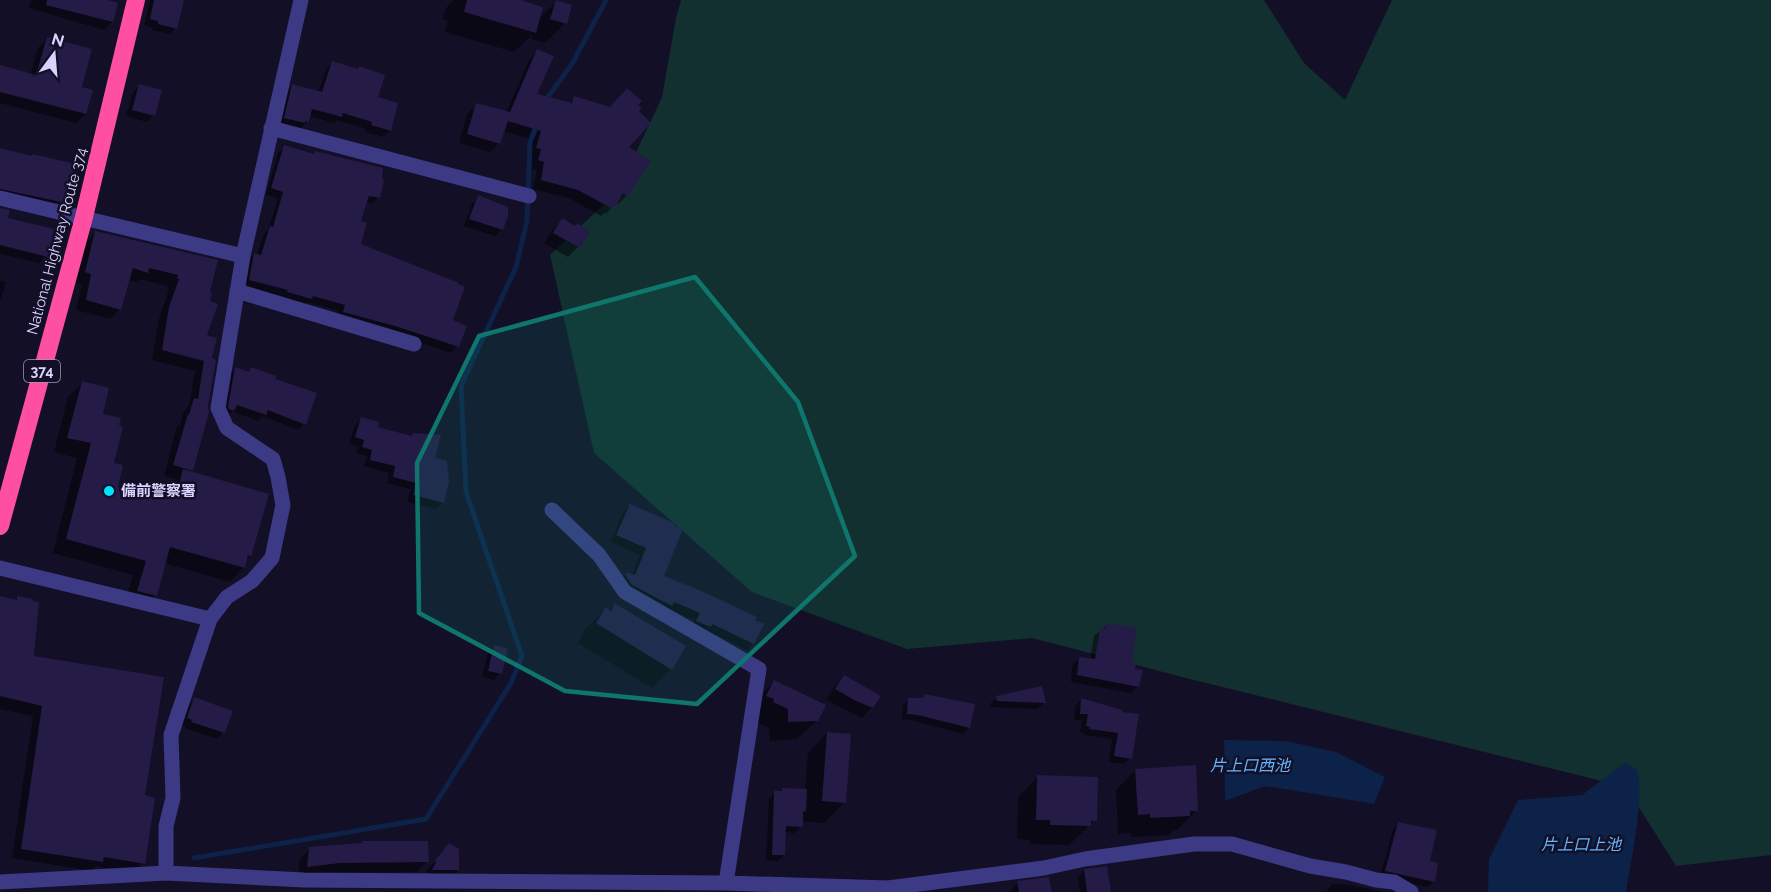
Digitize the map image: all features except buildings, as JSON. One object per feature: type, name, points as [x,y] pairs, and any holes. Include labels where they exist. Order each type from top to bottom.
[{"type":"highway","name":"National Highway Route 374","points":[[0,526],[84,217],[136,0]]},
{"type":"street","points":[[166,873],[166,826],[173,798],[171,735],[210,619],[227,597],[252,581],[272,558],[283,505],[273,459],[227,428],[218,408],[243,256],[301,0]]},
{"type":"street","points":[[271,128],[529,196]]},
{"type":"street","points":[[0,198],[243,256]]},
{"type":"street","points":[[237,291],[414,344]]},
{"type":"street","points":[[552,510],[599,555],[625,592],[759,669],[726,883]]},
{"type":"street","points":[[0,568],[210,619]]},
{"type":"street","points":[[0,882],[166,873],[304,880],[726,883],[888,888],[1212,843],[1232,844],[1310,867],[1394,882],[1411,892]]},
{"type":"highlighted area","points":[[695,277],[798,402],[855,556],[697,704],[565,691],[419,613],[417,463],[479,336]]},
{"type":"green space","points":[[681,0],[1264,0],[1304,63],[1345,100],[1392,0],[1771,0],[1771,855],[1676,866],[1626,787],[1032,638],[907,649],[752,592],[594,453],[550,255],[618,191],[662,97]]},
{"type":"water","name":"片上口西池","points":[[1224,740],[1286,741],[1336,752],[1385,777],[1374,804],[1265,786],[1225,801]]},
{"type":"water","name":"片上口上池","points":[[1625,763],[1637,769],[1639,782],[1636,830],[1626,892],[1488,892],[1489,859],[1518,800],[1582,795]]},
{"type":"waterway","points":[[545,101],[572,64],[606,0]]},
{"type":"waterway","points":[[194,858],[426,819],[511,683],[522,656],[466,492],[461,386],[516,267],[527,221],[530,142],[537,124]]},
{"type":"place","name":"備前警察署","points":[[109,491]]}]
